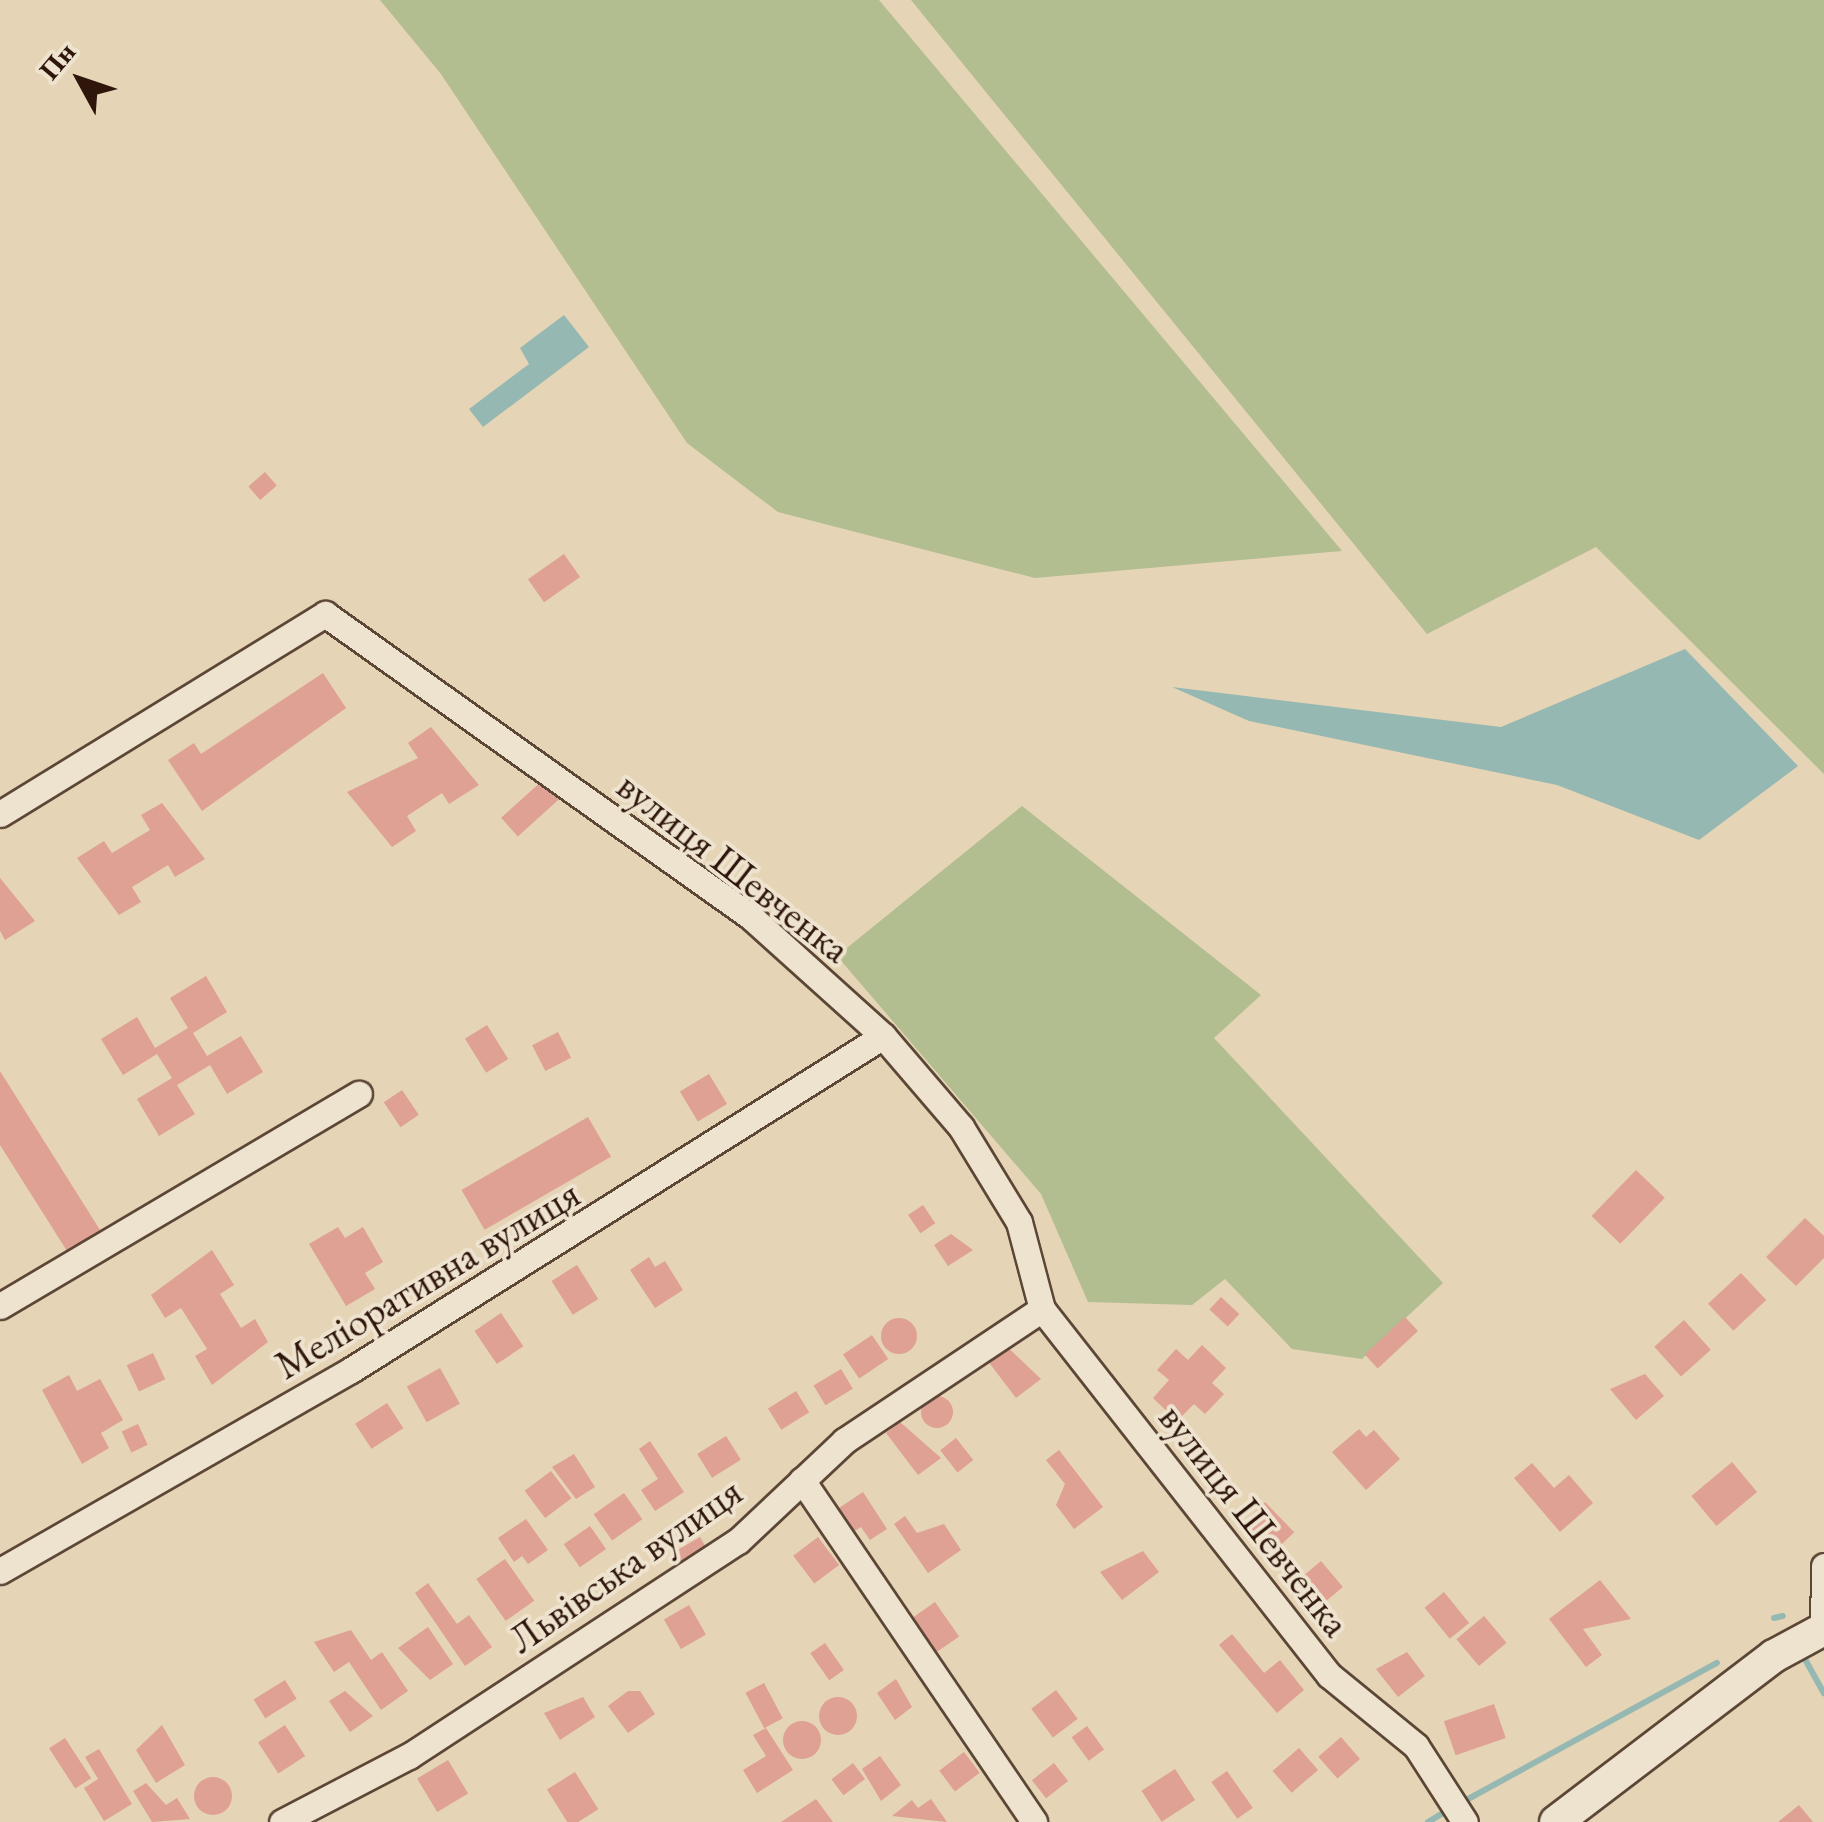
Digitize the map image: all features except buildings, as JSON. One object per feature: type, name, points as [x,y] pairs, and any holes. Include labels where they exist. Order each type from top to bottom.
[{"type":"street","name":"вулиця Шевченка","points":[[0,814],[324,614],[751,917],[883,1036],[961,1127],[1019,1222],[1042,1309],[1329,1676],[1416,1746],[1465,1822]]},
{"type":"street","name":"Меліоративна вулиця","points":[[0,1571],[351,1370],[883,1036]]},
{"type":"street","points":[[0,1306],[360,1094]]},
{"type":"street","name":"Львівська вулиця","points":[[282,1822],[409,1756],[738,1541],[844,1441],[1042,1309]]},
{"type":"street","points":[[802,1480],[1034,1822]]},
{"type":"street","points":[[1556,1822],[1774,1656],[1824,1629],[1824,1566]]},
{"type":"green space","points":[[380,0],[879,0],[1342,551],[1035,578],[778,512],[687,443],[441,74]]},
{"type":"green space","points":[[911,0],[1824,0],[1824,774],[1596,547],[1427,634]]},
{"type":"green space","points":[[1022,806],[1261,995],[1214,1038],[1443,1283],[1362,1359],[1292,1349],[1225,1279],[1192,1305],[1088,1302],[1041,1194],[837,956]]},
{"type":"water","points":[[564,315],[589,347],[483,427],[469,409],[529,364],[520,348]]},
{"type":"water","points":[[1685,649],[1798,766],[1699,840],[1557,785],[1249,721],[1172,687],[1501,727]]},
{"type":"waterway","points":[[1774,1618],[1783,1616]]},
{"type":"waterway","points":[[1806,1661],[1824,1693]]},
{"type":"waterway","points":[[1459,1804],[1717,1663]]},
{"type":"waterway","points":[[1428,1822],[1448,1810]]}]
